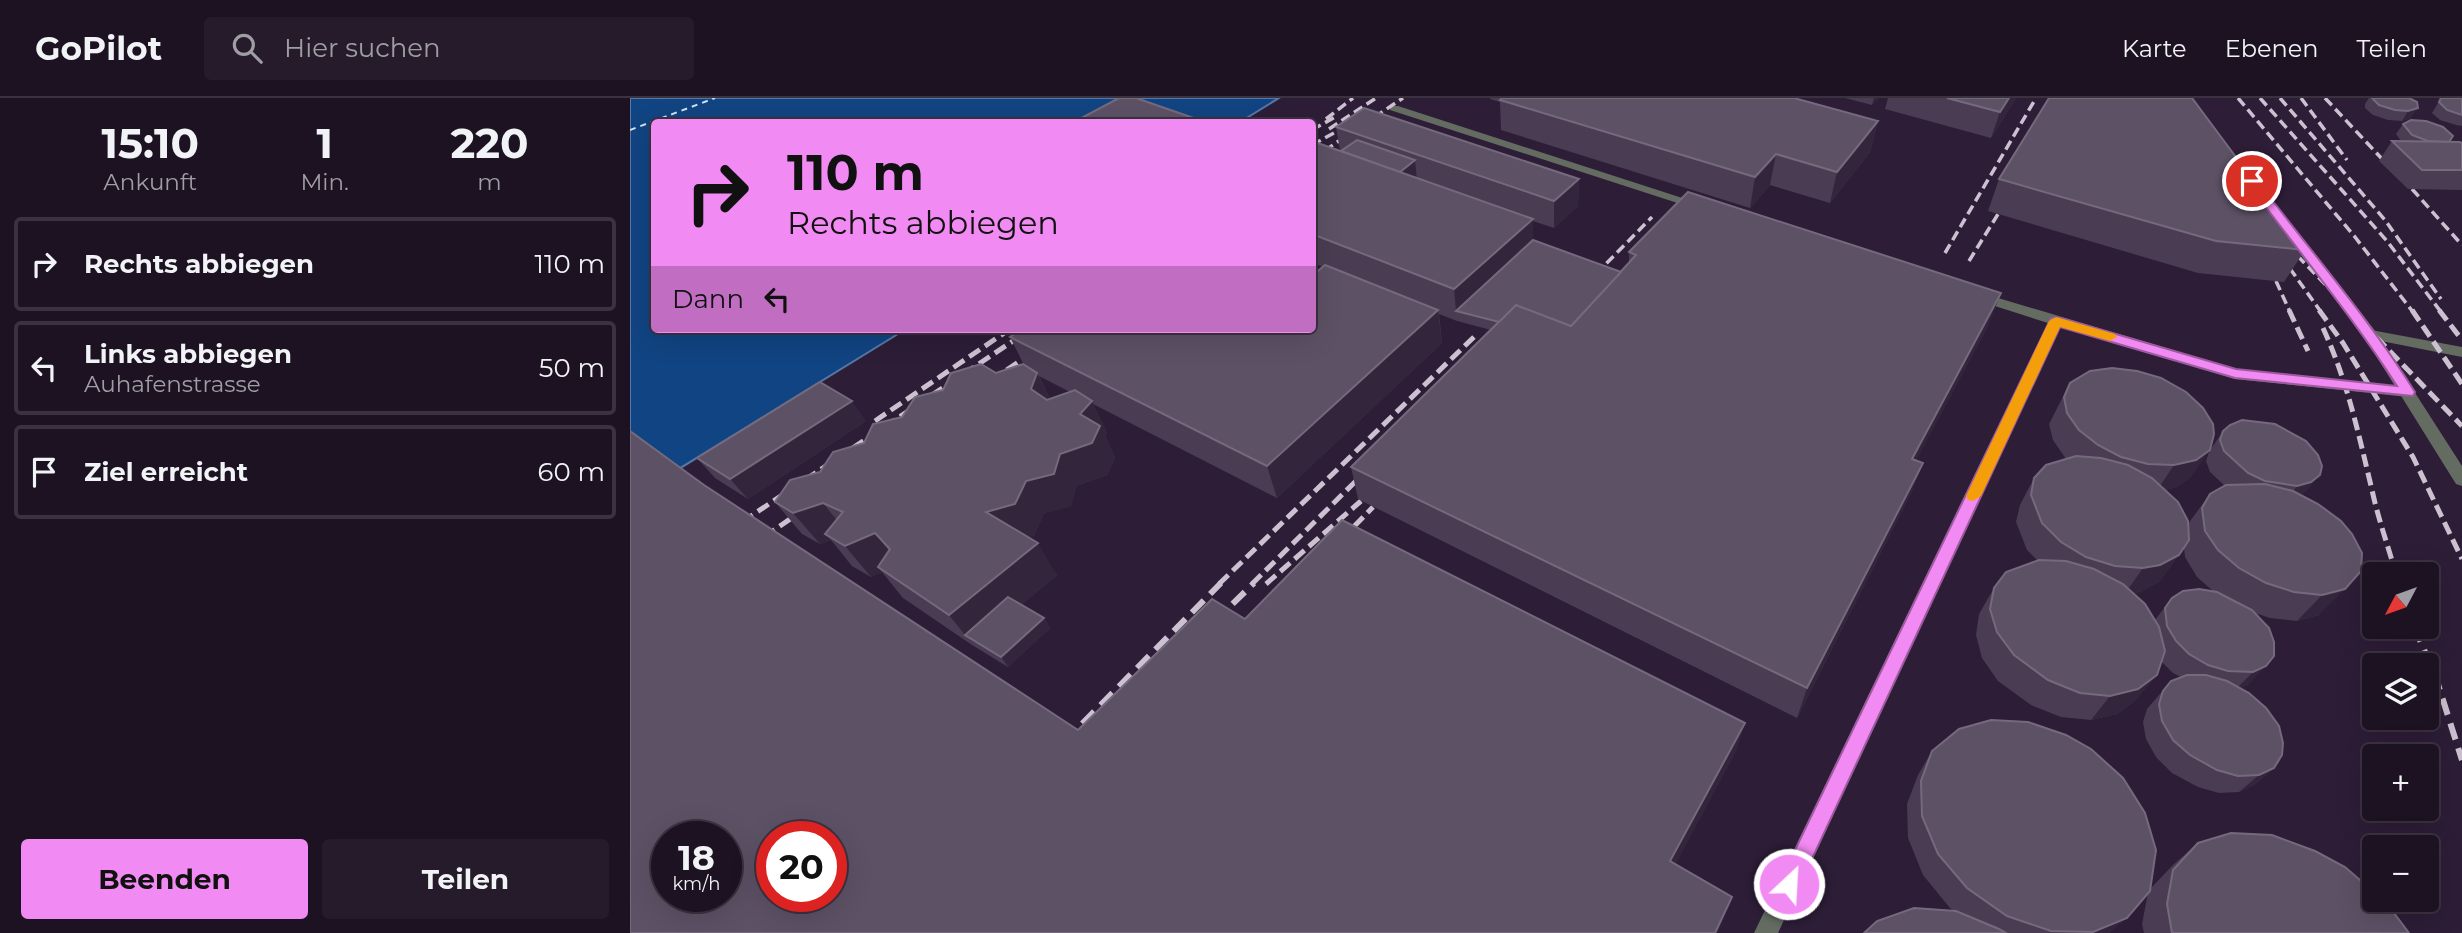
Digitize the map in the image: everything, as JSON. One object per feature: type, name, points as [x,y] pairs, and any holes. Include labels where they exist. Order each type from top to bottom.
[{"type":"street","points":[[1395,107],[1715,211]]},
{"type":"street","points":[[2280,218],[2371,335],[2462,480]]},
{"type":"street","points":[[1964,291],[2235,374],[2408,392]]},
{"type":"street","points":[[1766,933],[2056,321]]},
{"type":"street","points":[[2371,335],[2462,352]]},
{"type":"shaded area","points":[[1279,98],[2462,98],[2462,933],[630,933],[630,499],[900,333],[1316,333],[1316,119],[1245,119]]},
{"type":"water","points":[[630,98],[1279,98],[1245,119],[651,119],[651,333],[900,333],[630,499]]},
{"type":"building","points":[[1119,98],[1136,98],[1196,119],[1080,119]]},
{"type":"building","points":[[1794,98],[1878,121],[1837,172],[1776,154],[1755,177],[1500,100]]},
{"type":"building","points":[[1947,98],[2009,98],[2000,112]]},
{"type":"building","points":[[2049,98],[2192,98],[2305,250],[2216,241],[1999,179]]},
{"type":"building","points":[[2372,98],[2409,98],[2417,102],[2418,108],[2408,111],[2395,110],[2379,105]]},
{"type":"building","points":[[2441,98],[2462,98],[2462,115],[2447,110],[2439,102]]},
{"type":"building","points":[[1364,108],[1579,179],[1554,201],[1336,127]]},
{"type":"building","points":[[2411,120],[2426,121],[2443,127],[2453,136],[2449,142],[2428,141],[2412,135],[2403,124]]},
{"type":"building","points":[[1357,140],[1415,160],[1400,172],[1341,151]]},
{"type":"building","points":[[2392,141],[2460,142],[2462,170],[2422,170]]},
{"type":"building","points":[[1316,142],[1533,219],[1454,289],[1316,236]]},
{"type":"building","points":[[1688,192],[2001,293],[1912,459],[1923,463],[1807,688],[1351,467],[1516,305],[1571,326],[1636,255],[1629,252]]},
{"type":"building","points":[[1533,240],[1621,272],[1571,326],[1516,305],[1499,322],[1456,311]]},
{"type":"building","points":[[1325,265],[1438,310],[1267,466],[1010,337],[1016,333],[1316,333],[1316,273]]},
{"type":"building","points":[[981,364],[996,373],[1023,364],[1037,373],[1031,389],[1047,400],[1075,390],[1092,401],[1080,414],[1100,426],[1092,443],[1060,454],[1054,474],[1026,481],[1015,504],[986,512],[1038,543],[949,615],[878,567],[890,549],[875,533],[845,546],[825,534],[843,512],[823,503],[793,513],[775,502],[790,480],[820,472],[833,452],[864,443],[873,424],[902,417],[915,397],[943,390],[951,373]]},
{"type":"building","points":[[2112,368],[2161,378],[2186,392],[2203,408],[2213,424],[2214,434],[2210,450],[2196,460],[2174,465],[2148,464],[2121,457],[2098,445],[2079,430],[2067,413],[2064,397],[2070,383],[2090,371]]},
{"type":"building","points":[[820,382],[852,401],[730,479],[697,458]]},
{"type":"building","points":[[2242,420],[2275,424],[2306,441],[2318,455],[2322,466],[2320,475],[2311,482],[2297,486],[2265,481],[2248,473],[2224,451],[2220,440],[2223,431]]},
{"type":"building","points":[[630,431],[704,485],[1078,730],[1212,599],[1245,619],[1342,520],[1745,723],[1670,861],[1732,897],[1715,933],[630,933]]},
{"type":"building","points":[[2076,456],[2101,458],[2128,465],[2152,478],[2178,502],[2188,521],[2189,540],[2179,555],[2160,565],[2143,568],[2115,566],[2086,557],[2061,542],[2042,523],[2031,495],[2034,478],[2046,465]]},
{"type":"building","points":[[2265,484],[2293,491],[2318,504],[2341,521],[2352,534],[2362,553],[2361,571],[2345,589],[2322,595],[2294,592],[2266,583],[2239,568],[2218,550],[2205,531],[2202,508],[2210,494],[2226,485]]},
{"type":"building","points":[[2039,560],[2066,561],[2094,569],[2123,584],[2145,604],[2159,627],[2165,651],[2157,675],[2138,689],[2110,696],[2080,693],[2048,680],[2014,655],[1997,632],[1990,609],[1994,588],[2006,572]]},
{"type":"building","points":[[2199,589],[2217,592],[2252,610],[2269,628],[2274,642],[2274,656],[2266,666],[2253,672],[2228,671],[2208,665],[2189,654],[2176,641],[2167,626],[2165,608],[2172,598],[2183,591]]},
{"type":"building","points":[[1008,597],[1044,618],[1001,657],[965,635]]},
{"type":"building","points":[[2187,675],[2206,675],[2227,681],[2249,693],[2266,708],[2279,726],[2283,743],[2282,755],[2274,768],[2259,775],[2238,776],[2217,770],[2190,755],[2173,740],[2162,721],[2159,704],[2163,691],[2171,681]]},
{"type":"building","points":[[1991,720],[2028,722],[2066,735],[2091,749],[2123,778],[2145,813],[2156,850],[2150,891],[2127,918],[2093,932],[2051,931],[2007,916],[1967,888],[1938,854],[1922,816],[1921,781],[1932,751],[1959,729]]},
{"type":"building","points":[[2231,833],[2272,835],[2315,851],[2345,867],[2362,882],[2362,912],[2393,912],[2409,933],[2172,933],[2167,904],[2173,870],[2198,843]]},
{"type":"building","points":[[1914,908],[1956,911],[2006,933],[1864,933],[1877,921]]},
{"type":"ferry route","points":[[659,119],[715,98]]},
{"type":"ferry route","points":[[630,130],[651,122]]},
{"type":"railway","points":[[1326,119],[1353,98]]},
{"type":"railway","points":[[1329,129],[1376,98]]},
{"type":"railway","points":[[1316,156],[1403,98]]},
{"type":"railway","points":[[1945,253],[2036,98]]},
{"type":"railway","points":[[2238,98],[2355,237],[2413,312]]},
{"type":"railway","points":[[2260,98],[2387,241],[2441,312]]},
{"type":"railway","points":[[2280,98],[2385,220],[2441,299]]},
{"type":"railway","points":[[2301,98],[2347,160]]},
{"type":"railway","points":[[2325,98],[2384,161]]},
{"type":"railway","points":[[1316,128],[1335,117]]},
{"type":"railway","points":[[1316,143],[1343,128]]},
{"type":"railway","points":[[2412,189],[2462,245]]},
{"type":"railway","points":[[1969,261],[2008,198]]},
{"type":"railway","points":[[1596,274],[1652,217]]},
{"type":"railway","points":[[2287,245],[2352,312]]},
{"type":"railway","points":[[2281,256],[2321,312]]},
{"type":"railway","points":[[2276,281],[2290,312]]},
{"type":"railway","points":[[2289,310],[2308,351]]},
{"type":"railway","points":[[2319,310],[2343,343],[2413,457],[2462,559]]},
{"type":"railway","points":[[2350,310],[2462,426]]},
{"type":"railway","points":[[2412,310],[2462,384]]},
{"type":"railway","points":[[2439,310],[2462,340]]},
{"type":"railway","points":[[2323,328],[2346,388],[2392,562]]},
{"type":"railway","points":[[875,421],[1004,333]]},
{"type":"railway","points":[[742,522],[1025,333]]},
{"type":"railway","points":[[991,381],[1060,333]]},
{"type":"railway","points":[[1219,584],[1477,334]]},
{"type":"railway","points":[[1252,584],[1368,469]]},
{"type":"railway","points":[[1266,584],[1361,501]]},
{"type":"railway","points":[[1341,540],[1373,507]]},
{"type":"railway","points":[[764,537],[806,508]]},
{"type":"railway","points":[[1064,742],[1221,583]]},
{"type":"railway","points":[[1214,622],[1254,583]]},
{"type":"railway","points":[[2420,639],[2436,678],[2462,760]]},
{"type":"slow traffic","points":[[1973,496],[2056,321],[2110,337]]},
{"type":"route","points":[[1789,884],[2056,321],[2235,374],[2408,392],[2371,335],[2345,305],[2252,181]]}]
